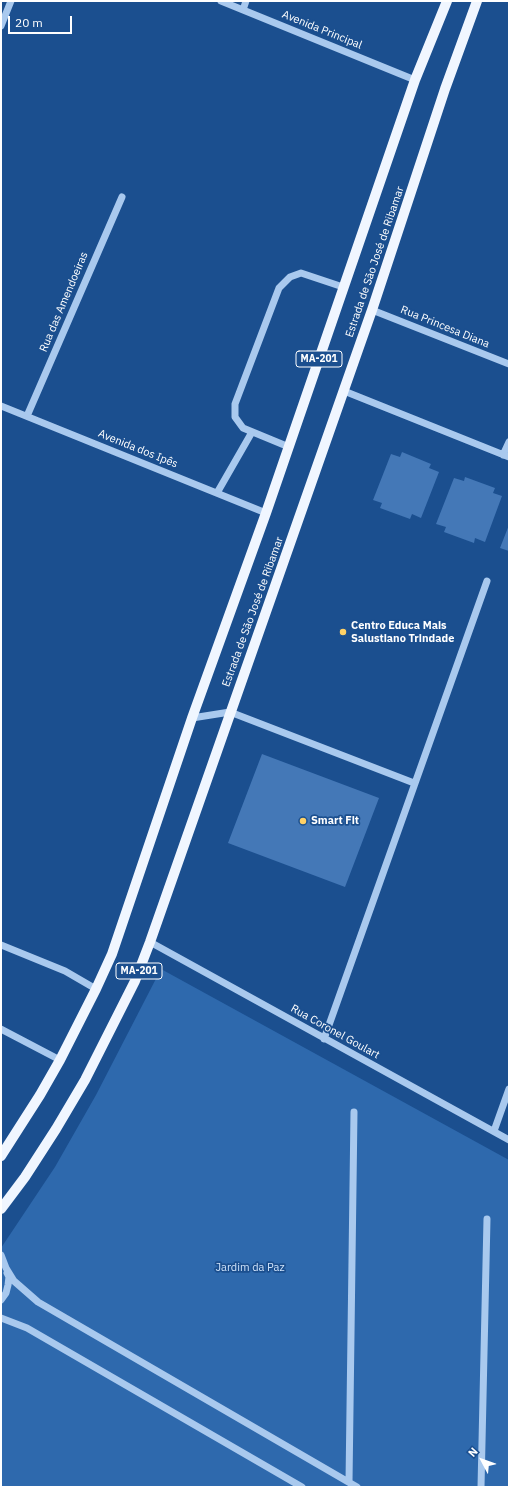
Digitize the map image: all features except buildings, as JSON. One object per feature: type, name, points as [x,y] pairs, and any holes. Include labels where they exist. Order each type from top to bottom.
[{"type":"main road","name":"Estrada de São José de Ribamar","points":[[1,1156],[40,1095],[60,1060],[112,954],[192,718],[266,513],[415,80],[447,1]]},
{"type":"main road","name":"Estrada de São José de Ribamar","points":[[1,1209],[25,1177],[85,1080],[135,981],[372,310],[445,89],[477,1]]},
{"type":"street","points":[[1,26],[11,1]]},
{"type":"street","name":"Avenida Principal","points":[[221,1],[415,80]]},
{"type":"street","points":[[243,10],[246,1]]},
{"type":"street","name":"Rua das Amendoeiras","points":[[27,416],[122,197]]},
{"type":"street","points":[[288,447],[243,428],[234,417],[235,404],[279,288],[290,277],[301,273],[343,287]]},
{"type":"street","name":"Rua Princesa Diana","points":[[372,310],[509,364]]},
{"type":"street","points":[[344,390],[506,456],[509,442]]},
{"type":"street","name":"Avenida dos Ipês","points":[[1,406],[266,513]]},
{"type":"street","points":[[217,493],[252,432]]},
{"type":"street","points":[[324,1039],[487,581]]},
{"type":"street","points":[[192,718],[230,712],[414,783]]},
{"type":"street","name":"Rua Coronel Goulart","points":[[150,942],[509,1140]]},
{"type":"street","points":[[1,945],[65,971],[96,989]]},
{"type":"street","points":[[1,1029],[60,1060]]},
{"type":"street","points":[[494,1131],[509,1089]]},
{"type":"street","points":[[349,1482],[354,1112]]},
{"type":"street","points":[[481,1487],[487,1219]]},
{"type":"street","points":[[1,1255],[9,1277],[6,1294],[1,1300]]},
{"type":"street","points":[[6,1268],[14,1281],[38,1302],[357,1487]]},
{"type":"street","points":[[1,1318],[28,1328],[302,1487]]},
{"type":"green space","name":"Jardim da Paz","points":[[161,969],[509,1160],[509,1487],[1,1487],[1,1248],[55,1167],[96,1095]]},
{"type":"place","name":"Centro Educa Mais Salustiano Trindade","points":[[343,632]]},
{"type":"place","name":"Smart Fit","points":[[303,821]]}]
